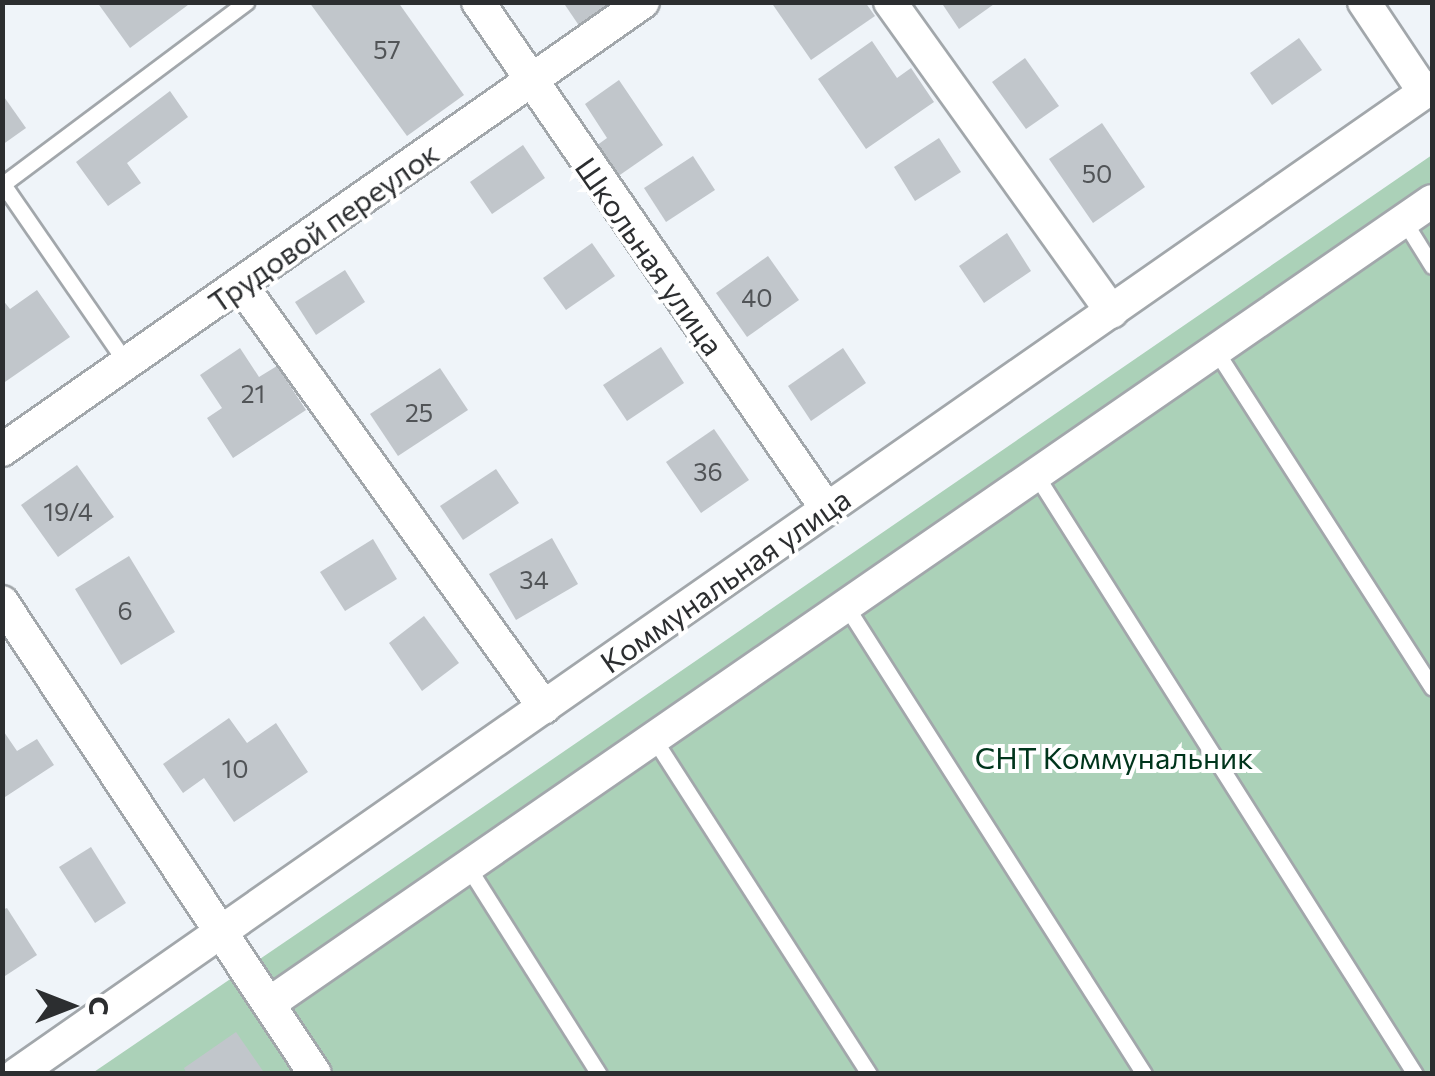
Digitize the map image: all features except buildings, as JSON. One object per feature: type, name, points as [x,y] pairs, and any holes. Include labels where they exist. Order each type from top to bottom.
[{"type":"street","name":"Школьная улица","points":[[478,2],[530,84],[826,508]]},
{"type":"street","name":"Трудовой переулок","points":[[2,450],[643,2]]},
{"type":"street","points":[[890,2],[1112,312]]},
{"type":"street","points":[[1364,2],[1428,90]]},
{"type":"street","name":"Коммунальная улица","points":[[17,1074],[1428,90]]},
{"type":"street","points":[[270,1003],[1432,201]]},
{"type":"street","points":[[241,284],[544,707]]},
{"type":"street","points":[[2,602],[315,1074]]},
{"type":"lane","points":[[126,364],[3,184],[246,2]]},
{"type":"lane","points":[[1404,221],[1432,266]]},
{"type":"lane","points":[[1216,351],[1432,688]]},
{"type":"lane","points":[[1036,475],[1415,1074]]},
{"type":"lane","points":[[846,606],[1144,1074]]},
{"type":"lane","points":[[654,739],[869,1074]]},
{"type":"lane","points":[[468,867],[599,1074]]},
{"type":"green space","name":"СНТ Коммунальник","points":[[1432,155],[1432,1073],[91,1074],[483,807]]}]
